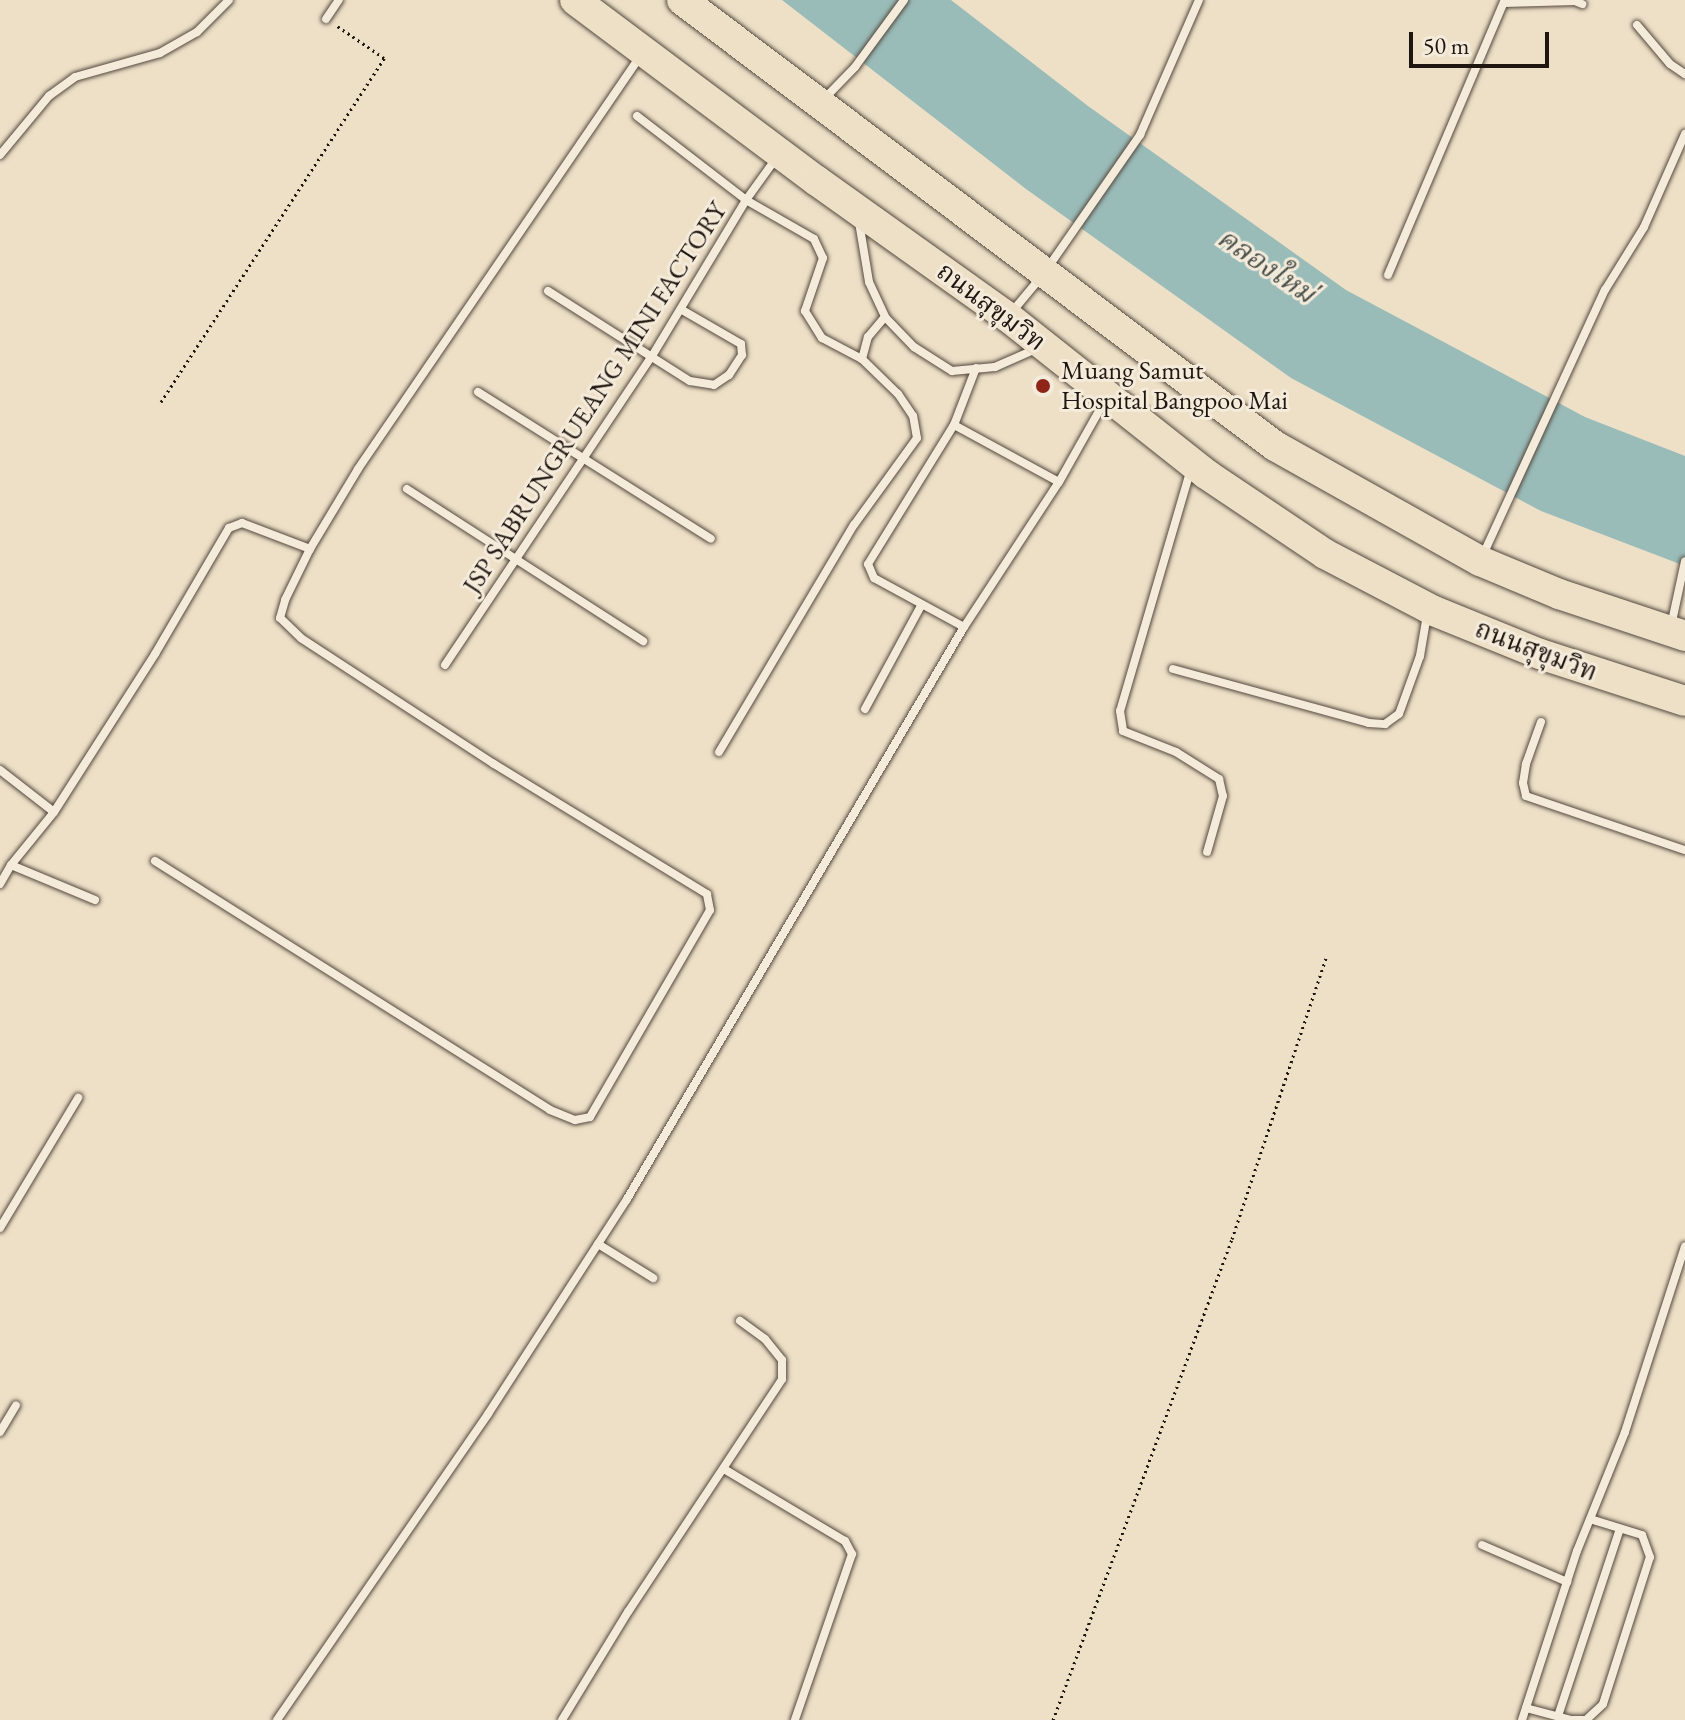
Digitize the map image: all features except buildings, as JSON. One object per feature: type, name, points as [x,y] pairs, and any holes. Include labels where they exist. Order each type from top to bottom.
[{"type":"highway","name":"ถนนสุขุมวิท","points":[[575,0],[856,209],[1008,317],[1192,463],[1325,554],[1428,608],[1540,654],[1685,701]]},
{"type":"highway","points":[[682,0],[1275,446],[1480,561],[1559,594],[1677,634]]},
{"type":"lane","points":[[0,155],[49,96],[75,77],[160,53],[197,32],[229,0]]},
{"type":"lane","points":[[326,19],[339,0]]},
{"type":"lane","points":[[819,104],[855,67],[904,0]]},
{"type":"lane","points":[[1008,317],[1044,273],[1140,135],[1199,0]]},
{"type":"lane","points":[[1388,275],[1504,2],[1575,1],[1582,4]]},
{"type":"lane","points":[[1637,25],[1670,64],[1685,74]]},
{"type":"lane","points":[[155,861],[550,1110],[575,1120],[590,1117],[710,910],[707,894],[494,764],[301,638],[280,618],[285,600],[310,549],[358,469],[643,51]]},
{"type":"lane","points":[[637,116],[746,200],[814,239],[823,258],[805,311],[822,338],[862,359],[898,394],[913,416],[917,438],[854,525],[719,752]]},
{"type":"lane","points":[[1480,561],[1499,527],[1605,290],[1644,227],[1685,134]]},
{"type":"lane","name":"JSP SABRUNGRUEANG MINI FACTORY","points":[[445,665],[652,356],[746,200],[780,153]]},
{"type":"lane","points":[[856,209],[869,282],[885,317],[914,347],[952,371],[995,367],[1043,346]]},
{"type":"lane","points":[[548,291],[690,381],[714,385],[729,375],[742,355],[741,344],[682,310]]},
{"type":"lane","points":[[862,359],[868,337],[885,317]]},
{"type":"lane","points":[[964,627],[874,578],[868,564],[954,425],[976,368]]},
{"type":"lane","points":[[478,392],[711,539]]},
{"type":"lane","points":[[277,1720],[488,1414],[598,1244],[894,751],[964,627],[1059,482],[1107,398]]},
{"type":"lane","points":[[954,425],[1059,482]]},
{"type":"lane","points":[[1192,463],[1120,711],[1123,731],[1176,752],[1219,779],[1223,796],[1207,852]]},
{"type":"lane","points":[[407,489],[643,641]]},
{"type":"lane","points":[[0,884],[11,865],[54,812],[155,654],[229,528],[242,523],[310,549]]},
{"type":"lane","points":[[1677,634],[1681,574],[1685,561]]},
{"type":"lane","points":[[865,709],[922,604]]},
{"type":"lane","points":[[1173,669],[1369,723],[1385,724],[1399,714],[1420,656],[1428,608]]},
{"type":"lane","points":[[1541,722],[1526,764],[1523,783],[1526,796],[1685,850]]},
{"type":"lane","points":[[0,770],[54,812]]},
{"type":"lane","points":[[11,865],[95,900]]},
{"type":"lane","points":[[0,1228],[78,1098]]},
{"type":"lane","points":[[598,1244],[653,1278]]},
{"type":"lane","points":[[1522,1720],[1567,1582],[1625,1432],[1685,1246]]},
{"type":"lane","points":[[562,1720],[628,1612],[782,1379],[782,1360],[765,1339],[740,1321]]},
{"type":"lane","points":[[0,1432],[16,1405]]},
{"type":"lane","points":[[724,1469],[845,1541],[852,1554],[795,1720]]},
{"type":"lane","points":[[1526,1708],[1586,1720],[1603,1704],[1650,1557],[1642,1535],[1590,1519]]},
{"type":"lane","points":[[1558,1716],[1620,1529]]},
{"type":"lane","points":[[1482,1545],[1567,1582]]},
{"type":"path","points":[[161,402],[384,58],[326,19]]},
{"type":"path","points":[[1053,1720],[1232,1239],[1326,958]]},
{"type":"water","name":"คลองใหม่","points":[[782,0],[951,0],[1088,106],[1346,290],[1585,417],[1685,456],[1685,566],[1541,511],[1291,378],[1026,189]]},
{"type":"place","name":"Muang Samut Hospital Bangpoo Mai","points":[[1043,386]]}]
